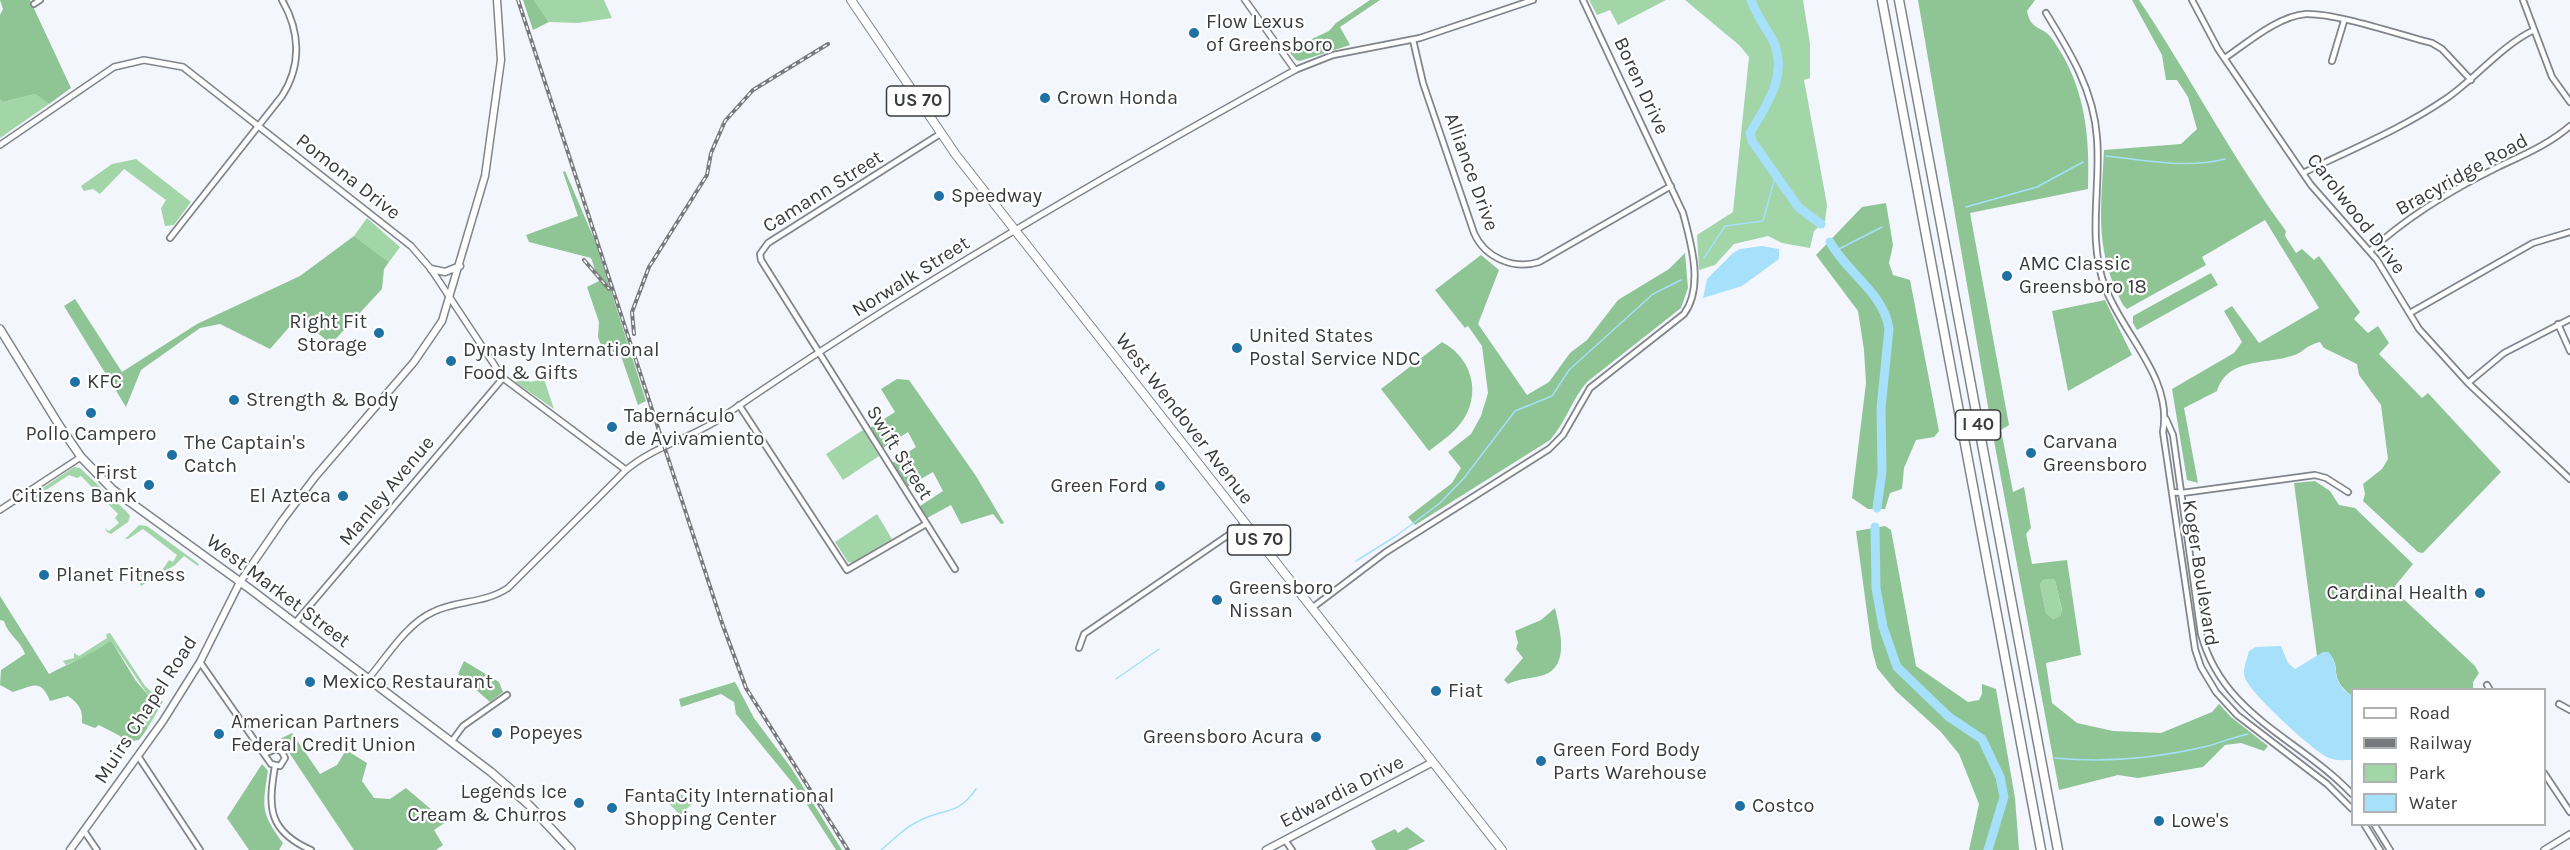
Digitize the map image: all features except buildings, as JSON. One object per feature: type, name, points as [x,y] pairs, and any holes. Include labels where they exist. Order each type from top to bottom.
[{"type":"highway","name":"West Wendover Avenue","points":[[851,0],[940,134],[1502,850]]},
{"type":"highway","name":"I 40","points":[[1882,0],[2041,850]]},
{"type":"highway","name":"I 40","points":[[1899,0],[2058,850]]},
{"type":"main road","name":"Muirs Chapel Road","points":[[70,850],[138,756],[200,662],[240,582],[308,486],[414,362],[435,334],[451,299],[481,192],[494,121],[501,60],[497,0]]},
{"type":"main road","points":[[431,269],[445,272],[460,266]]},
{"type":"main road","name":"West Market Street","points":[[0,329],[81,457],[112,489],[452,741],[529,805],[571,850]]},
{"type":"main road","name":"Edwardia Drive","points":[[1266,850],[1433,762]]},
{"type":"street","points":[[34,4],[40,0]]},
{"type":"street","points":[[170,238],[285,90],[296,62],[296,33],[282,0]]},
{"type":"street","points":[[1245,0],[1295,70]]},
{"type":"street","name":"Norwalk Street","points":[[368,679],[410,630],[428,614],[488,599],[508,588],[626,470],[665,444],[698,432],[818,353],[1015,231],[1295,70],[1333,55],[1413,40],[1533,0]]},
{"type":"street","name":"Boren Drive","points":[[1312,608],[1386,552],[1549,449],[1563,435],[1590,388],[1684,314],[1693,297],[1691,249],[1683,213],[1583,0]]},
{"type":"street","name":"Carolwood Drive","points":[[2192,0],[2225,58],[2321,199],[2370,251],[2435,349],[2570,479]]},
{"type":"street","points":[[2523,0],[2552,77],[2570,102]]},
{"type":"street","name":"Koger Boulevard","points":[[2046,13],[2076,65],[2092,108],[2097,140],[2096,253],[2103,281],[2162,392],[2166,419],[2173,435],[2200,634],[2217,673],[2240,704],[2351,793]]},
{"type":"street","points":[[2225,58],[2277,24],[2305,14],[2344,21],[2432,43],[2442,49],[2471,80]]},
{"type":"street","points":[[2332,61],[2344,21]]},
{"type":"street","points":[[2303,173],[2385,135],[2471,80],[2511,43],[2534,30]]},
{"type":"street","name":"Alliance Drive","points":[[1413,40],[1423,83],[1474,233],[1482,247],[1504,262],[1518,265],[1539,262],[1671,186]]},
{"type":"street","name":"Pomona Drive","points":[[0,145],[108,70],[144,60],[183,67],[405,241],[431,269],[503,378],[626,470]]},
{"type":"street","name":"Bracyridge Road","points":[[2370,251],[2406,222],[2477,178],[2550,143],[2570,126]]},
{"type":"street","name":"Camann Street","points":[[818,353],[761,260],[761,250],[940,134]]},
{"type":"street","points":[[2410,313],[2533,243],[2570,232]]},
{"type":"street","points":[[2468,382],[2504,353],[2570,319]]},
{"type":"street","points":[[2558,324],[2570,351]]},
{"type":"street","name":"Swift Street","points":[[818,353],[954,569]]},
{"type":"street","name":"Manley Avenue","points":[[295,623],[503,378]]},
{"type":"street","points":[[739,405],[847,570],[926,524]]},
{"type":"street","name":"Koger Boulevard","points":[[2166,419],[2163,432],[2194,649],[2207,679],[2237,715],[2327,784],[2351,808]]},
{"type":"street","points":[[0,510],[81,457]]},
{"type":"street","points":[[2172,492],[2182,493],[2315,475],[2326,478],[2348,492]]},
{"type":"street","points":[[1079,648],[1084,634],[1246,523]]},
{"type":"street","points":[[200,662],[264,754],[275,766]]},
{"type":"street","points":[[452,741],[463,726],[507,695]]},
{"type":"street","points":[[2559,704],[2570,710]]},
{"type":"street","points":[[264,754],[273,749],[282,752],[284,761],[275,766]]},
{"type":"street","points":[[138,756],[200,850]]},
{"type":"street","points":[[275,766],[270,796],[274,817],[287,837],[311,850]]},
{"type":"street","points":[[2546,776],[2570,813]]},
{"type":"street","points":[[2365,826],[2379,850]]},
{"type":"street","points":[[2375,826],[2390,850]]},
{"type":"street","points":[[84,831],[97,850]]},
{"type":"street","points":[[2544,850],[2570,834]]},
{"type":"street","points":[[1285,840],[1292,850]]},
{"type":"green space","points":[[0,0],[30,0],[71,88],[49,104],[35,94],[3,102],[0,100],[0,15],[3,9]]},
{"type":"green space","points":[[523,0],[534,0],[549,22],[533,30]]},
{"type":"green space","points":[[534,0],[604,0],[612,18],[578,23],[549,22]]},
{"type":"green space","points":[[1370,0],[1380,0],[1340,27],[1350,45],[1300,61],[1296,60],[1288,50],[1329,31],[1336,23]]},
{"type":"green space","points":[[1589,0],[1666,0],[1618,25],[1610,10],[1597,15]]},
{"type":"green space","points":[[1685,0],[1803,0],[1810,44],[1810,78],[1804,80],[1827,205],[1825,221],[1814,231],[1810,248],[1782,243],[1768,236],[1734,244],[1715,265],[1699,270],[1697,235],[1733,212],[1749,57],[1739,45]]},
{"type":"green space","points":[[1918,0],[2035,0],[2027,11],[2029,18],[2034,25],[2049,35],[2064,57],[2079,93],[2083,111],[2088,149],[2088,189],[1970,213],[2009,425],[2001,430],[2013,492],[2024,487],[2031,528],[2026,534],[2032,564],[2067,560],[2081,655],[2046,663],[2052,703],[2077,723],[2113,731],[2161,733],[2212,712],[2219,704],[2231,717],[2268,746],[2264,751],[2241,743],[2225,745],[2203,767],[2138,778],[2118,775],[2059,790],[1992,430]],"holes":[[[2043,580],[2055,580],[2062,610],[2060,616],[2053,619],[2046,613],[2040,584]]]},
{"type":"green space","points":[[2132,0],[2139,0],[2158,29],[2247,175],[2286,231],[2285,236],[2296,253],[2302,249],[2314,260],[2319,256],[2360,312],[2354,319],[2368,333],[2378,326],[2389,343],[2379,354],[2422,398],[2428,393],[2501,472],[2423,553],[2418,552],[2363,501],[2365,494],[2363,484],[2382,469],[2388,459],[2381,405],[2359,375],[2357,364],[2324,348],[2320,342],[2286,358],[2240,367],[2223,380],[2217,391],[2184,408],[2198,483],[2187,480],[2172,389],[2234,353],[2242,342],[2224,311],[2232,306],[2259,343],[2319,308],[2265,220],[2202,257],[2206,265],[2127,309],[2123,305],[2107,266],[2103,247],[2101,211],[2104,150],[2181,144],[2197,129],[2188,97],[2177,80],[2166,80],[2162,55]]},
{"type":"green space","points":[[35,94],[49,104],[0,138],[0,100],[3,102]]},
{"type":"green space","points":[[136,159],[191,202],[174,225],[165,226],[161,208],[166,200],[124,169],[100,194],[93,189],[84,191],[81,186],[112,164]]},
{"type":"green space","points":[[565,171],[595,241],[646,401],[638,405],[620,353],[605,357],[598,337],[599,322],[587,287],[599,281],[591,258],[529,242],[526,235],[578,216],[563,172]]},
{"type":"green space","points":[[1886,203],[1893,245],[1889,263],[1893,275],[1910,280],[1939,431],[1934,437],[1916,440],[1904,468],[1902,489],[1890,493],[1885,509],[1868,509],[1852,498],[1866,383],[1858,311],[1816,255],[1862,207]]},
{"type":"green space","points":[[367,218],[400,247],[389,262],[354,236]]},
{"type":"green space","points":[[354,236],[389,262],[384,269],[382,289],[331,344],[298,317],[270,349],[220,324],[200,328],[141,370],[126,407],[64,306],[75,299],[122,372],[197,324],[300,276]]},
{"type":"green space","points":[[1685,253],[1688,288],[1681,308],[1587,382],[1550,440],[1415,525],[1408,517],[1452,483],[1461,468],[1448,452],[1471,434],[1481,416],[1488,393],[1482,346],[1468,326],[1465,328],[1435,290],[1481,255],[1499,270],[1478,324],[1527,395],[1549,382],[1570,353],[1587,340],[1618,300],[1669,269]]},
{"type":"green space","points":[[2211,273],[2218,285],[2137,330],[2133,323],[2133,316]]},
{"type":"green space","points":[[2105,300],[2132,355],[2068,391],[2052,311]]},
{"type":"green space","points":[[1442,342],[1462,359],[1472,382],[1472,395],[1470,407],[1464,419],[1452,433],[1429,451],[1381,389]]},
{"type":"green space","points":[[526,377],[530,382],[544,379],[554,409],[515,382]]},
{"type":"green space","points":[[897,379],[909,380],[976,476],[1004,523],[1001,524],[993,514],[961,524],[951,505],[927,518],[920,506],[943,491],[933,472],[907,487],[892,463],[916,447],[908,432],[883,448],[870,428],[895,412],[881,389]]},
{"type":"green space","points":[[863,430],[879,456],[843,480],[826,454]]},
{"type":"green space","points":[[74,467],[80,468],[127,512],[130,516],[128,522],[111,534],[107,532],[105,528],[109,531],[119,523],[115,518],[118,514],[81,476],[77,478],[69,475],[37,496],[40,499],[35,497],[35,493]]},
{"type":"green space","points":[[2315,481],[2330,491],[2339,505],[2355,508],[2413,564],[2395,586],[2395,591],[2475,666],[2479,673],[2473,682],[2473,688],[2351,688],[2351,695],[2344,689],[2337,678],[2333,658],[2328,652],[2317,656],[2294,483]]},
{"type":"green space","points":[[877,514],[892,539],[853,563],[848,562],[835,542]]},
{"type":"green space","points":[[139,525],[147,526],[199,564],[198,566],[184,556],[175,565],[141,586],[130,566],[154,574],[163,569],[169,560],[173,562],[177,555],[143,529],[125,539]]},
{"type":"green space","points":[[1885,526],[1891,530],[1916,666],[1968,702],[1979,700],[1982,694],[1982,684],[1996,689],[2015,798],[2019,850],[1969,850],[1979,804],[1959,754],[1941,732],[1896,691],[1877,668],[1872,649],[1856,531]]},
{"type":"green space","points":[[2043,580],[2055,580],[2062,611],[2060,616],[2053,619],[2046,613],[2040,584]]},
{"type":"green space","points":[[0,596],[49,674],[109,641],[112,642],[136,681],[154,702],[146,719],[147,729],[139,740],[124,742],[120,736],[99,725],[95,728],[82,723],[80,708],[68,696],[50,701],[39,686],[30,686],[13,692],[0,685],[1,670],[25,654],[4,621],[0,620]]},
{"type":"green space","points":[[1555,608],[1561,645],[1558,663],[1544,675],[1508,684],[1504,680],[1523,658],[1516,649],[1518,643],[1515,631],[1541,620]]},
{"type":"green space","points":[[110,633],[145,686],[163,702],[147,729],[146,719],[154,704],[112,642],[109,641],[89,655],[66,665],[63,661],[74,658],[74,653],[79,656],[107,638],[106,634]]},
{"type":"green space","points":[[464,661],[499,682],[503,692],[490,702],[458,674]]},
{"type":"green space","points":[[735,682],[754,718],[792,769],[842,850],[836,850],[795,786],[736,714],[734,702],[721,694],[681,707],[679,699]]},
{"type":"green space","points":[[292,733],[320,774],[337,765],[346,750],[367,763],[362,781],[374,798],[390,799],[406,788],[446,822],[434,830],[443,845],[436,850],[354,850],[280,739]]},
{"type":"green space","points":[[262,764],[268,771],[265,810],[283,843],[279,850],[249,850],[227,818]]},
{"type":"green space","points":[[656,790],[680,793],[692,804],[680,815]]},
{"type":"green space","points":[[1407,827],[1425,841],[1407,850],[1376,850],[1371,841],[1395,829],[1398,833]]},
{"type":"water","points":[[1762,246],[1779,249],[1779,259],[1742,286],[1703,298],[1707,279],[1733,253],[1740,249]]},
{"type":"water","points":[[2281,646],[2288,663],[2295,669],[2323,652],[2328,652],[2335,664],[2337,679],[2344,690],[2351,695],[2351,760],[2335,760],[2321,753],[2258,696],[2245,678],[2244,671],[2249,651],[2256,647]]},
{"type":"waterway","points":[[1751,0],[1773,41],[1778,66],[1774,89],[1769,101],[1750,133],[1752,141],[1799,208],[1821,224]]},
{"type":"waterway","points":[[2106,156],[2180,164],[2225,159]]},
{"type":"waterway","points":[[1966,207],[2037,187],[2083,162]]},
{"type":"waterway","points":[[1704,258],[1725,226],[1763,221],[1776,174]]},
{"type":"waterway","points":[[1835,251],[1882,227]]},
{"type":"waterway","points":[[1830,242],[1873,294],[1886,316],[1889,329],[1881,408],[1882,472],[1877,508]]},
{"type":"waterway","points":[[1356,561],[1396,536],[1440,503],[1464,478],[1515,411],[1552,396],[1569,370],[1653,294],[1681,280]]},
{"type":"waterway","points":[[1875,527],[1876,588],[1883,627],[1897,667],[1949,717],[1982,739],[2000,777],[2004,797],[1988,850]]},
{"type":"waterway","points":[[1116,679],[1159,649]]},
{"type":"waterway","points":[[2055,758],[2113,760],[2170,754],[2248,734]]},
{"type":"waterway","points":[[881,850],[902,832],[925,818],[956,808],[976,789]]},
{"type":"railway","points":[[518,0],[722,623],[746,688],[848,850]]},
{"type":"railway","points":[[634,334],[632,312],[649,267],[707,175],[711,153],[725,121],[753,90],[828,44]]},
{"type":"railway","points":[[584,260],[609,289]]},
{"type":"place","name":"Flow Lexus of Greensboro","points":[[1194,33]]},
{"type":"place","name":"Crown Honda","points":[[1045,98]]},
{"type":"place","name":"Speedway","points":[[939,196]]},
{"type":"place","name":"AMC Classic Greensboro 18","points":[[2007,276]]},
{"type":"place","name":"Right Fit Storage","points":[[379,333]]},
{"type":"place","name":"United States Postal Service NDC","points":[[1237,348]]},
{"type":"place","name":"Dynasty International Food & Gifts","points":[[451,361]]},
{"type":"place","name":"KFC","points":[[75,382]]},
{"type":"place","name":"Strength & Body","points":[[234,400]]},
{"type":"place","name":"Pollo Campero","points":[[91,413]]},
{"type":"place","name":"Tabernáculo de Avivamiento","points":[[612,427]]},
{"type":"place","name":"Carvana Greensboro","points":[[2031,453]]},
{"type":"place","name":"The Captain's Catch","points":[[172,455]]},
{"type":"place","name":"First Citizens Bank","points":[[149,485]]},
{"type":"place","name":"Green Ford","points":[[1160,486]]},
{"type":"place","name":"El Azteca","points":[[343,496]]},
{"type":"place","name":"Planet Fitness","points":[[44,575]]},
{"type":"place","name":"Cardinal Health","points":[[2480,593]]},
{"type":"place","name":"Greensboro Nissan","points":[[1217,600]]},
{"type":"place","name":"Mexico Restaurant","points":[[310,682]]},
{"type":"place","name":"Fiat","points":[[1436,691]]},
{"type":"place","name":"Popeyes","points":[[497,733]]},
{"type":"place","name":"American Partners Federal Credit Union","points":[[219,734]]},
{"type":"place","name":"Greensboro Acura","points":[[1316,737]]},
{"type":"place","name":"Green Ford Body Parts Warehouse","points":[[1541,761]]},
{"type":"place","name":"Legends Ice Cream & Churros","points":[[579,803]]},
{"type":"place","name":"Costco","points":[[1740,806]]},
{"type":"place","name":"FantaCity International Shopping Center","points":[[612,808]]},
{"type":"place","name":"Lowe's","points":[[2159,821]]}]
